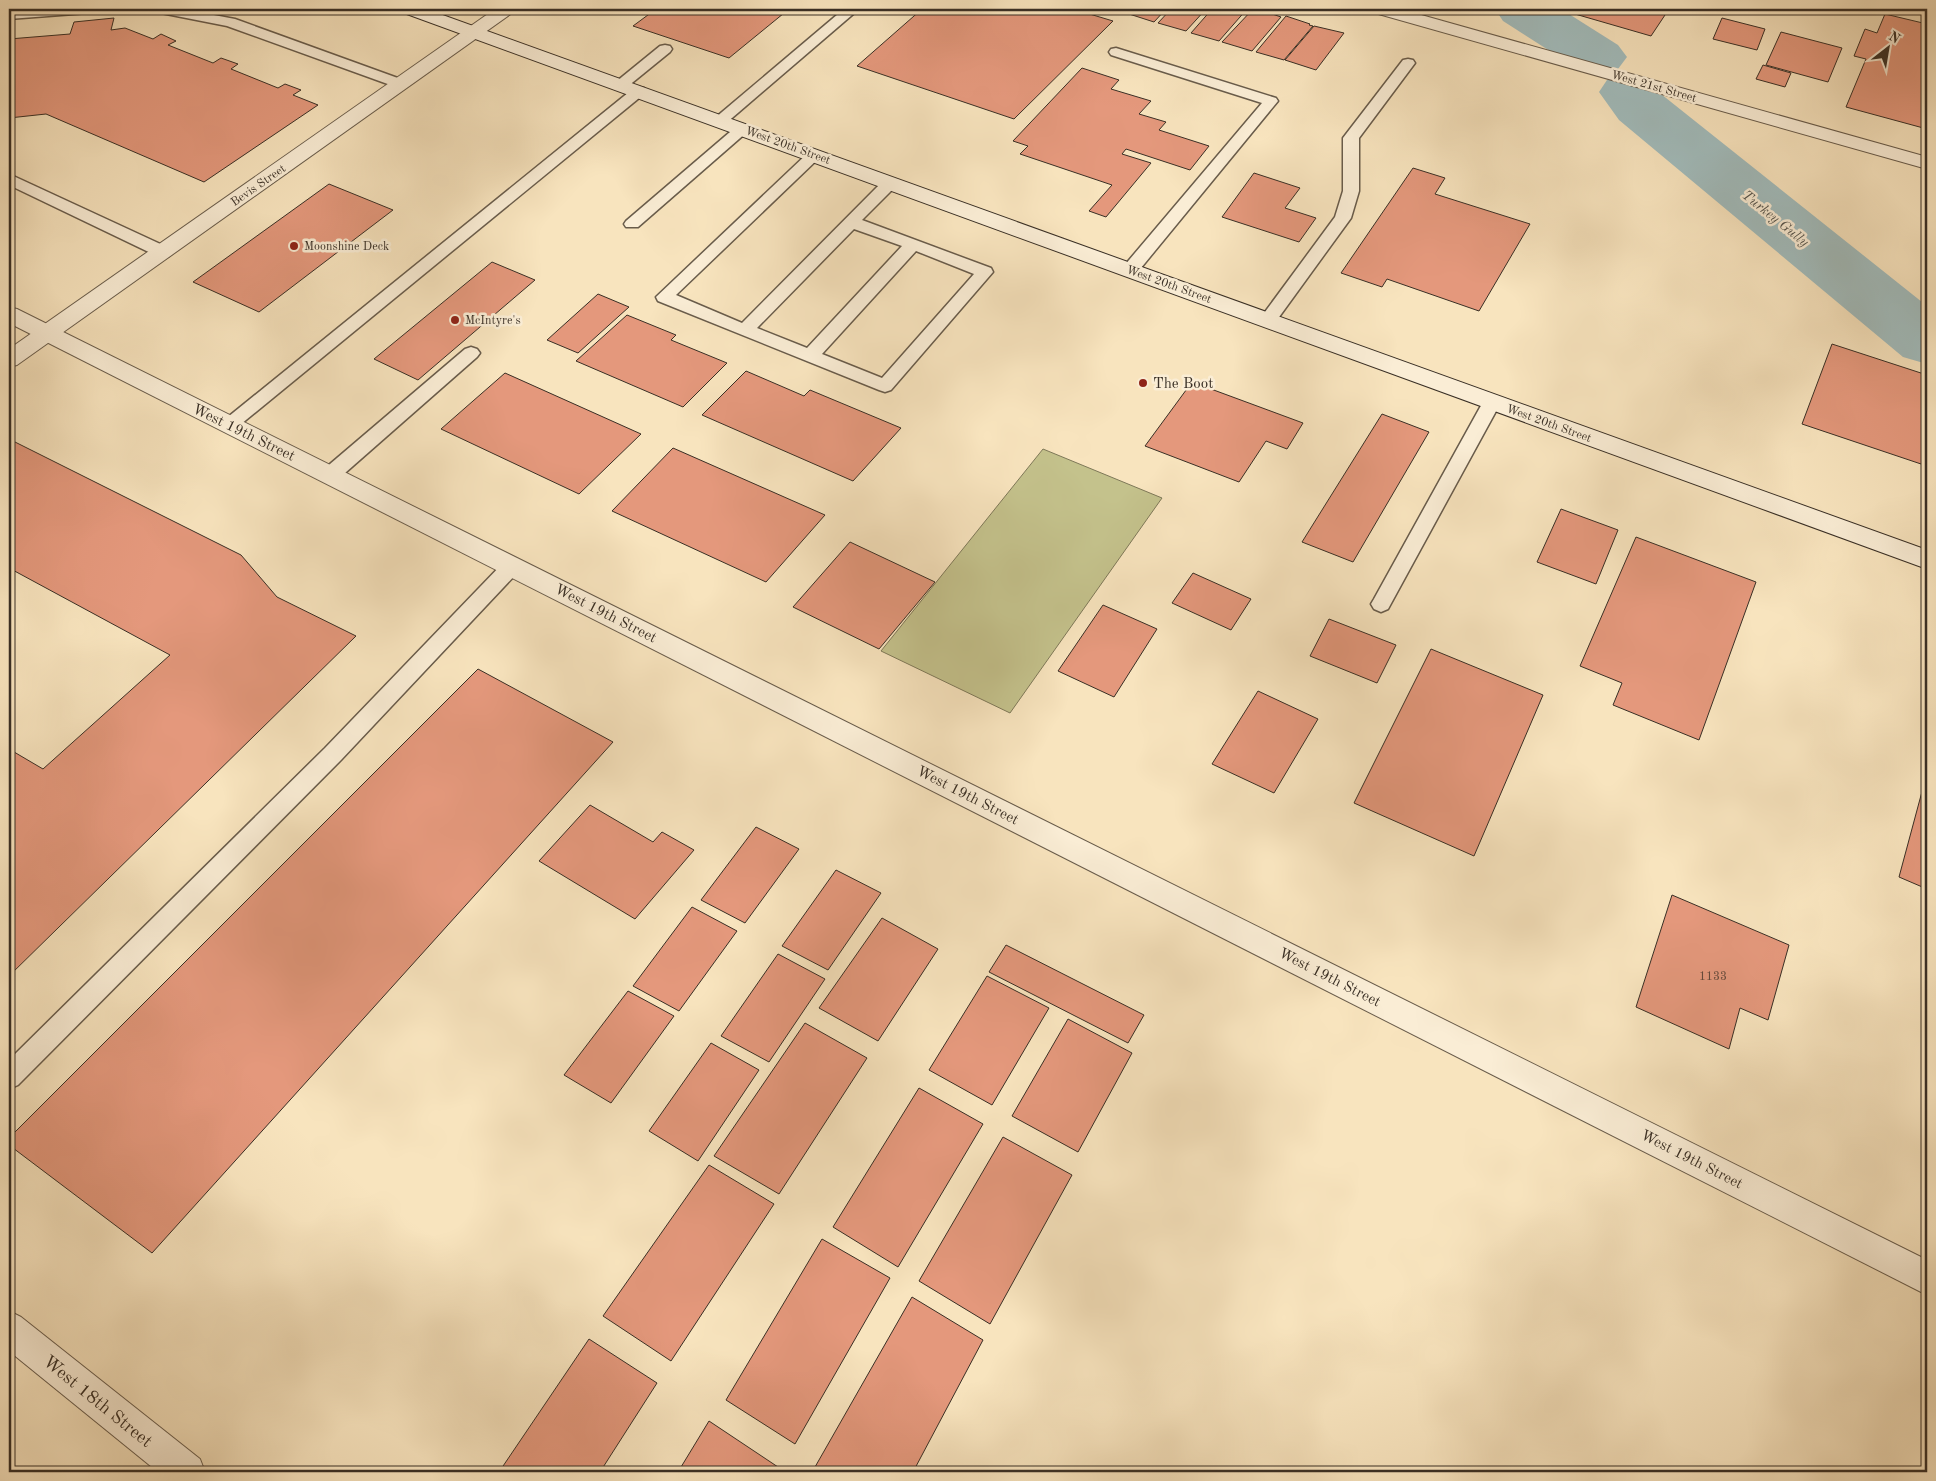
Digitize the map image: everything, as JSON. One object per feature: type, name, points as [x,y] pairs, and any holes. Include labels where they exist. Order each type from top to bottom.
[{"type":"street","name":"West 20th Street","points":[[410,9],[622,84],[1927,560]]},
{"type":"street","name":"Bevis Street","points":[[9,360],[506,9]]},
{"type":"street","name":"West 21st Street","points":[[1381,9],[1927,163]]},
{"type":"street","name":"West 19th Street","points":[[9,314],[1927,1278]]},
{"type":"street","name":"West 18th Street","points":[[9,1329],[188,1472]]},
{"type":"lane","points":[[9,15],[88,9]]},
{"type":"lane","points":[[161,9],[230,22],[401,84]]},
{"type":"lane","points":[[720,120],[852,9]]},
{"type":"lane","points":[[622,84],[665,49]]},
{"type":"lane","points":[[1116,52],[1271,102],[1130,270]]},
{"type":"lane","points":[[1268,320],[1343,218],[1351,191],[1351,138],[1408,63]]},
{"type":"lane","points":[[228,425],[639,91]]},
{"type":"lane","points":[[632,224],[742,129]]},
{"type":"lane","points":[[814,154],[664,297],[885,386],[985,272],[851,222]]},
{"type":"lane","points":[[9,179],[163,252]]},
{"type":"lane","points":[[745,330],[890,183]]},
{"type":"lane","points":[[810,356],[913,244]]},
{"type":"lane","points":[[330,474],[471,353]]},
{"type":"lane","points":[[1381,604],[1492,402]]},
{"type":"lane","points":[[9,1077],[333,754],[512,566]]},
{"type":"shaded area","points":[[1043,449],[1162,498],[1010,713],[881,651]]},
{"type":"building","points":[[656,9],[789,9],[729,58],[633,26]]},
{"type":"building","points":[[922,9],[1073,9],[1113,21],[1014,119],[857,66]]},
{"type":"building","points":[[1130,9],[1166,9],[1154,22],[1126,13]]},
{"type":"building","points":[[1171,9],[1206,9],[1186,31],[1158,23]]},
{"type":"building","points":[[1212,9],[1247,9],[1219,41],[1191,33]]},
{"type":"building","points":[[1253,9],[1281,17],[1252,51],[1222,42]]},
{"type":"building","points":[[1579,9],[1657,9],[1667,12],[1651,36],[1575,14]]},
{"type":"building","points":[[1885,14],[1927,24],[1927,129],[1846,107],[1866,59],[1854,56],[1865,29],[1877,33]]},
{"type":"building","points":[[1286,16],[1313,26],[1284,60],[1256,52]]},
{"type":"building","points":[[114,18],[111,30],[125,28],[153,39],[161,34],[176,41],[168,45],[213,63],[221,58],[238,64],[231,69],[278,88],[285,84],[301,90],[293,95],[318,105],[204,182],[46,114],[9,118],[9,39],[70,34],[74,22]]},
{"type":"building","points":[[1722,18],[1765,29],[1757,50],[1713,39]]},
{"type":"building","points":[[1314,26],[1344,33],[1316,70],[1285,60]]},
{"type":"building","points":[[1781,32],[1842,48],[1828,82],[1766,65]]},
{"type":"building","points":[[1763,65],[1791,73],[1785,87],[1756,79]]},
{"type":"building","points":[[1082,68],[1119,80],[1111,89],[1151,101],[1139,114],[1166,122],[1159,130],[1209,146],[1190,170],[1126,149],[1122,154],[1151,163],[1106,217],[1089,211],[1112,185],[1020,154],[1028,146],[1013,141]]},
{"type":"building","points":[[1413,168],[1445,178],[1435,194],[1530,224],[1479,311],[1387,279],[1382,287],[1341,273]]},
{"type":"building","points":[[1254,173],[1300,188],[1285,208],[1316,218],[1299,242],[1222,217]]},
{"type":"building","name":"Moonshine Deck","points":[[329,184],[393,210],[259,312],[193,282]]},
{"type":"building","name":"McIntyre's","points":[[492,262],[535,280],[418,380],[374,359]]},
{"type":"building","points":[[598,294],[629,307],[578,353],[547,340]]},
{"type":"building","points":[[627,315],[676,335],[671,340],[727,363],[683,407],[576,361]]},
{"type":"building","points":[[1832,344],[1927,375],[1927,466],[1802,424]]},
{"type":"building","points":[[746,371],[804,396],[810,390],[901,428],[853,481],[702,415]]},
{"type":"building","points":[[505,373],[641,434],[579,494],[441,429]]},
{"type":"building","points":[[1192,382],[1303,423],[1287,449],[1266,441],[1239,482],[1145,446]]},
{"type":"building","points":[[1382,414],[1429,432],[1353,562],[1302,542]]},
{"type":"building","points":[[9,439],[241,555],[277,597],[356,636],[9,976],[9,749],[43,769],[170,655],[9,568]]},
{"type":"building","points":[[673,448],[825,515],[766,582],[612,511]]},
{"type":"building","points":[[1561,509],[1618,530],[1596,584],[1537,562]]},
{"type":"building","points":[[1636,537],[1756,582],[1699,740],[1613,705],[1622,683],[1580,666]]},
{"type":"building","points":[[850,542],[935,582],[879,649],[793,607]]},
{"type":"building","points":[[1193,573],[1251,599],[1231,630],[1172,603]]},
{"type":"building","points":[[1103,605],[1157,629],[1114,697],[1058,671]]},
{"type":"building","points":[[1329,619],[1396,645],[1377,683],[1310,656]]},
{"type":"building","points":[[1431,649],[1543,695],[1474,856],[1354,803]]},
{"type":"building","points":[[478,669],[613,742],[152,1253],[9,1145],[9,1138]]},
{"type":"building","points":[[1258,691],[1318,719],[1274,793],[1212,764]]},
{"type":"building","points":[[1927,773],[1927,889],[1899,877]]},
{"type":"building","points":[[590,805],[653,842],[662,832],[694,850],[635,919],[539,861]]},
{"type":"building","points":[[756,827],[799,849],[745,923],[701,900]]},
{"type":"building","points":[[836,870],[881,893],[828,970],[782,946]]},
{"type":"building","points":[[1672,895],[1789,945],[1768,1020],[1740,1008],[1729,1049],[1636,1007]]},
{"type":"building","points":[[692,907],[737,931],[679,1011],[633,986]]},
{"type":"building","points":[[882,918],[938,949],[878,1041],[819,1008]]},
{"type":"building","points":[[1006,945],[1144,1015],[1128,1043],[989,972]]},
{"type":"building","points":[[778,954],[825,979],[769,1062],[721,1036]]},
{"type":"building","points":[[987,976],[1049,1008],[992,1105],[929,1070]]},
{"type":"building","points":[[628,991],[674,1016],[611,1103],[564,1075]]},
{"type":"building","points":[[1068,1019],[1132,1053],[1078,1152],[1012,1116]]},
{"type":"building","points":[[805,1023],[867,1058],[779,1194],[714,1156]]},
{"type":"building","points":[[711,1043],[759,1070],[698,1161],[649,1131]]},
{"type":"building","points":[[919,1088],[983,1124],[898,1267],[833,1227]]},
{"type":"building","points":[[1003,1137],[1072,1175],[990,1324],[919,1281]]},
{"type":"building","points":[[709,1165],[774,1204],[671,1361],[603,1316]]},
{"type":"building","points":[[822,1239],[890,1278],[795,1444],[726,1400]]},
{"type":"building","points":[[912,1297],[983,1340],[913,1472],[822,1472],[815,1467]]},
{"type":"building","points":[[589,1339],[657,1383],[600,1472],[499,1472]]},
{"type":"building","points":[[709,1421],[778,1467],[775,1472],[678,1472]]},
{"type":"waterway","name":"Turkey Gully","points":[[1523,9],[1598,57]]},
{"type":"waterway","name":"Turkey Gully","points":[[1628,92],[1640,107],[1927,341]]},
{"type":"place","name":"Moonshine Deck","points":[[294,246]]},
{"type":"place","name":"McIntyre's","points":[[455,320]]},
{"type":"place","name":"The Boot","points":[[1143,383]]}]
